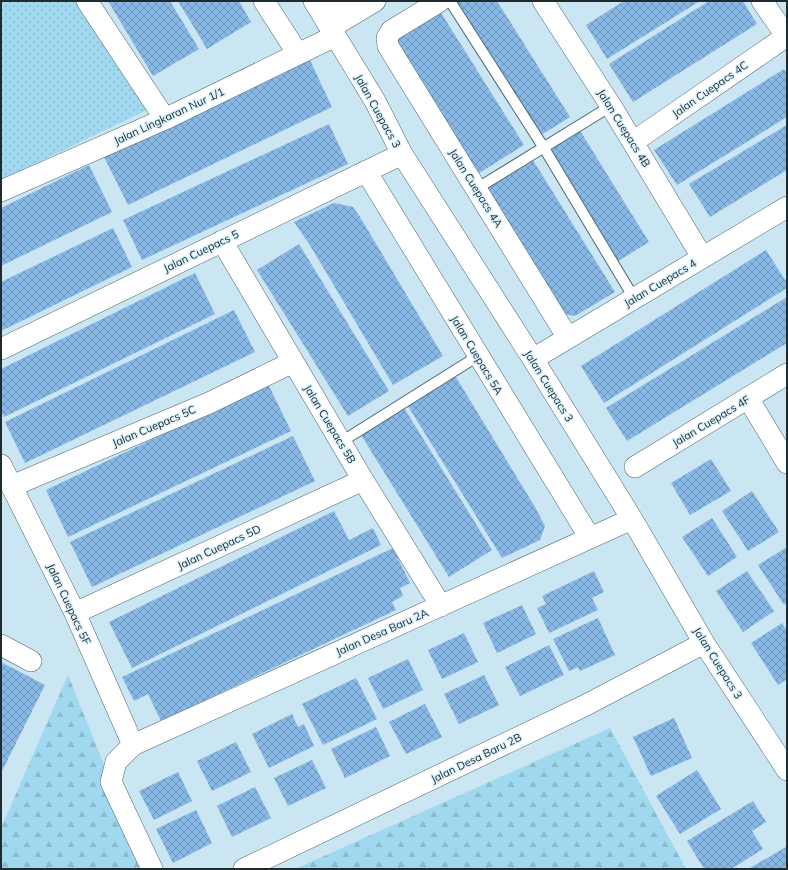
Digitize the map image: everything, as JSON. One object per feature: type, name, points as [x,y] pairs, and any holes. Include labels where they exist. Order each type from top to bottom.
[{"type":"street","points":[[87,1],[165,119]]},
{"type":"street","points":[[264,1],[298,54]]},
{"type":"street","points":[[325,20],[346,1]]},
{"type":"street","points":[[325,20],[375,1]]},
{"type":"street","name":"Jalan Cuepacs 4A","points":[[440,1],[391,31],[387,38],[388,46],[568,338]]},
{"type":"street","points":[[762,1],[787,37]]},
{"type":"street","name":"Jalan Cuepacs 4B","points":[[552,4],[702,258]]},
{"type":"street","name":"Jalan Lingkaran Nur 1/1","points":[[1,191],[165,119],[298,54],[325,20]]},
{"type":"street","name":"Jalan Cuepacs 3","points":[[325,20],[375,101],[402,154],[533,359],[632,519],[704,643],[787,770]]},
{"type":"street","name":"Jalan Cuepacs 4C","points":[[633,142],[787,37]]},
{"type":"street","name":"Jalan Cuepacs 5","points":[[1,349],[402,154]]},
{"type":"street","name":"Jalan Cuepacs 5A","points":[[366,172],[590,538]]},
{"type":"street","name":"Jalan Cuepacs 4","points":[[533,359],[787,207]]},
{"type":"street","name":"Jalan Cuepacs 5B","points":[[222,241],[363,480],[441,606]]},
{"type":"street","name":"Jalan Cuepacs 5C","points":[[12,486],[209,403],[293,362]]},
{"type":"street","name":"Jalan Cuepacs 4F","points":[[635,467],[787,374]]},
{"type":"street","points":[[748,398],[787,463]]},
{"type":"street","name":"Jalan Cuepacs 5F","points":[[1,465],[75,613],[132,745]]},
{"type":"street","name":"Jalan Cuepacs 5D","points":[[75,613],[363,480]]},
{"type":"street","name":"Jalan Desa Baru 2A","points":[[132,745],[632,519]]},
{"type":"street","name":"Jalan Desa Baru 2B","points":[[244,869],[586,705],[704,643]]},
{"type":"street","points":[[1,645],[31,661]]},
{"type":"street","points":[[132,745],[116,762],[111,782],[152,869]]},
{"type":"lane","points":[[450,1],[544,148],[634,298]]},
{"type":"lane","points":[[476,189],[611,106]]},
{"type":"lane","points":[[341,442],[478,356]]},
{"type":"green space","points":[[1,1],[75,1],[147,110],[1,180]]},
{"type":"green space","points":[[68,675],[146,869],[1,869],[1,828]]},
{"type":"green space","points":[[610,728],[686,869],[295,869]]},
{"type":"building","points":[[108,1],[170,1],[199,49],[153,76]]},
{"type":"building","points":[[178,1],[239,1],[251,22],[207,49]]},
{"type":"building","points":[[454,1],[497,1],[570,117],[538,137]]},
{"type":"building","points":[[624,1],[700,1],[607,59],[586,25]]},
{"type":"building","points":[[709,1],[743,1],[757,24],[633,102],[609,64]]},
{"type":"building","points":[[438,8],[524,145],[473,177],[387,39]]},
{"type":"building","points":[[309,58],[332,107],[128,205],[104,157]]},
{"type":"building","points":[[784,69],[787,73],[787,117],[677,185],[654,150]]},
{"type":"building","points":[[329,124],[348,164],[142,260],[123,220]]},
{"type":"building","points":[[787,125],[787,170],[710,217],[689,184]]},
{"type":"building","points":[[579,129],[649,242],[615,263],[545,149]]},
{"type":"building","points":[[531,157],[615,292],[575,316],[559,313],[481,188]]},
{"type":"building","points":[[89,165],[112,212],[1,266],[1,208]]},
{"type":"building","points":[[334,203],[353,207],[443,356],[393,385],[311,247],[294,222]]},
{"type":"building","points":[[113,228],[132,267],[1,331],[1,282]]},
{"type":"building","points":[[299,244],[389,391],[348,416],[257,270]]},
{"type":"building","points":[[766,250],[787,283],[787,288],[604,403],[581,366]]},
{"type":"building","points":[[195,273],[215,314],[4,417],[1,411],[1,369]]},
{"type":"building","points":[[787,297],[787,343],[627,441],[606,408]]},
{"type":"building","points":[[234,310],[255,352],[25,463],[5,422]]},
{"type":"building","points":[[451,369],[545,526],[540,540],[502,558],[403,398]]},
{"type":"building","points":[[268,384],[291,431],[68,537],[46,490]]},
{"type":"building","points":[[401,403],[492,550],[449,577],[358,430]]},
{"type":"building","points":[[293,436],[315,481],[92,587],[70,542]]},
{"type":"building","points":[[711,459],[731,491],[690,515],[671,483]]},
{"type":"building","points":[[752,491],[779,532],[748,551],[722,511]]},
{"type":"building","points":[[334,511],[349,540],[373,528],[381,545],[132,668],[109,622]]},
{"type":"building","points":[[712,518],[737,557],[708,576],[682,537]]},
{"type":"building","points":[[787,547],[787,603],[784,605],[758,565]]},
{"type":"building","points":[[393,548],[410,583],[400,588],[403,596],[392,602],[396,610],[161,721],[148,694],[134,701],[122,677]]},
{"type":"building","points":[[594,571],[604,592],[592,598],[598,610],[549,633],[537,608],[546,604],[542,596]]},
{"type":"building","points":[[747,571],[774,611],[743,632],[716,591]]},
{"type":"building","points":[[522,605],[536,634],[497,653],[483,623]]},
{"type":"building","points":[[598,618],[615,655],[580,671],[578,667],[569,671],[553,639]]},
{"type":"building","points":[[782,623],[787,631],[787,679],[778,685],[751,643]]},
{"type":"building","points":[[464,633],[478,662],[442,679],[428,650]]},
{"type":"building","points":[[549,645],[564,675],[520,696],[505,667]]},
{"type":"building","points":[[408,659],[423,690],[383,709],[368,678]]},
{"type":"building","points":[[1,662],[45,685],[1,773]]},
{"type":"building","points":[[484,675],[499,705],[459,724],[444,694]]},
{"type":"building","points":[[356,678],[377,719],[323,745],[302,704]]},
{"type":"building","points":[[425,704],[442,737],[406,754],[389,722]]},
{"type":"building","points":[[292,714],[298,727],[304,724],[314,746],[269,768],[252,734]]},
{"type":"building","points":[[674,718],[692,758],[651,776],[633,737]]},
{"type":"building","points":[[376,727],[390,756],[345,778],[331,749]]},
{"type":"building","points":[[236,742],[251,772],[212,791],[197,761]]},
{"type":"building","points":[[312,760],[326,788],[288,806],[274,778]]},
{"type":"building","points":[[697,770],[721,809],[680,834],[656,796]]},
{"type":"building","points":[[178,772],[192,801],[154,820],[139,791]]},
{"type":"building","points":[[255,787],[271,818],[232,837],[217,806]]},
{"type":"building","points":[[753,801],[766,822],[752,831],[763,849],[731,869],[704,869],[687,841]]},
{"type":"building","points":[[196,810],[212,843],[173,863],[156,829]]},
{"type":"building","points":[[786,847],[787,869],[748,869]]}]
